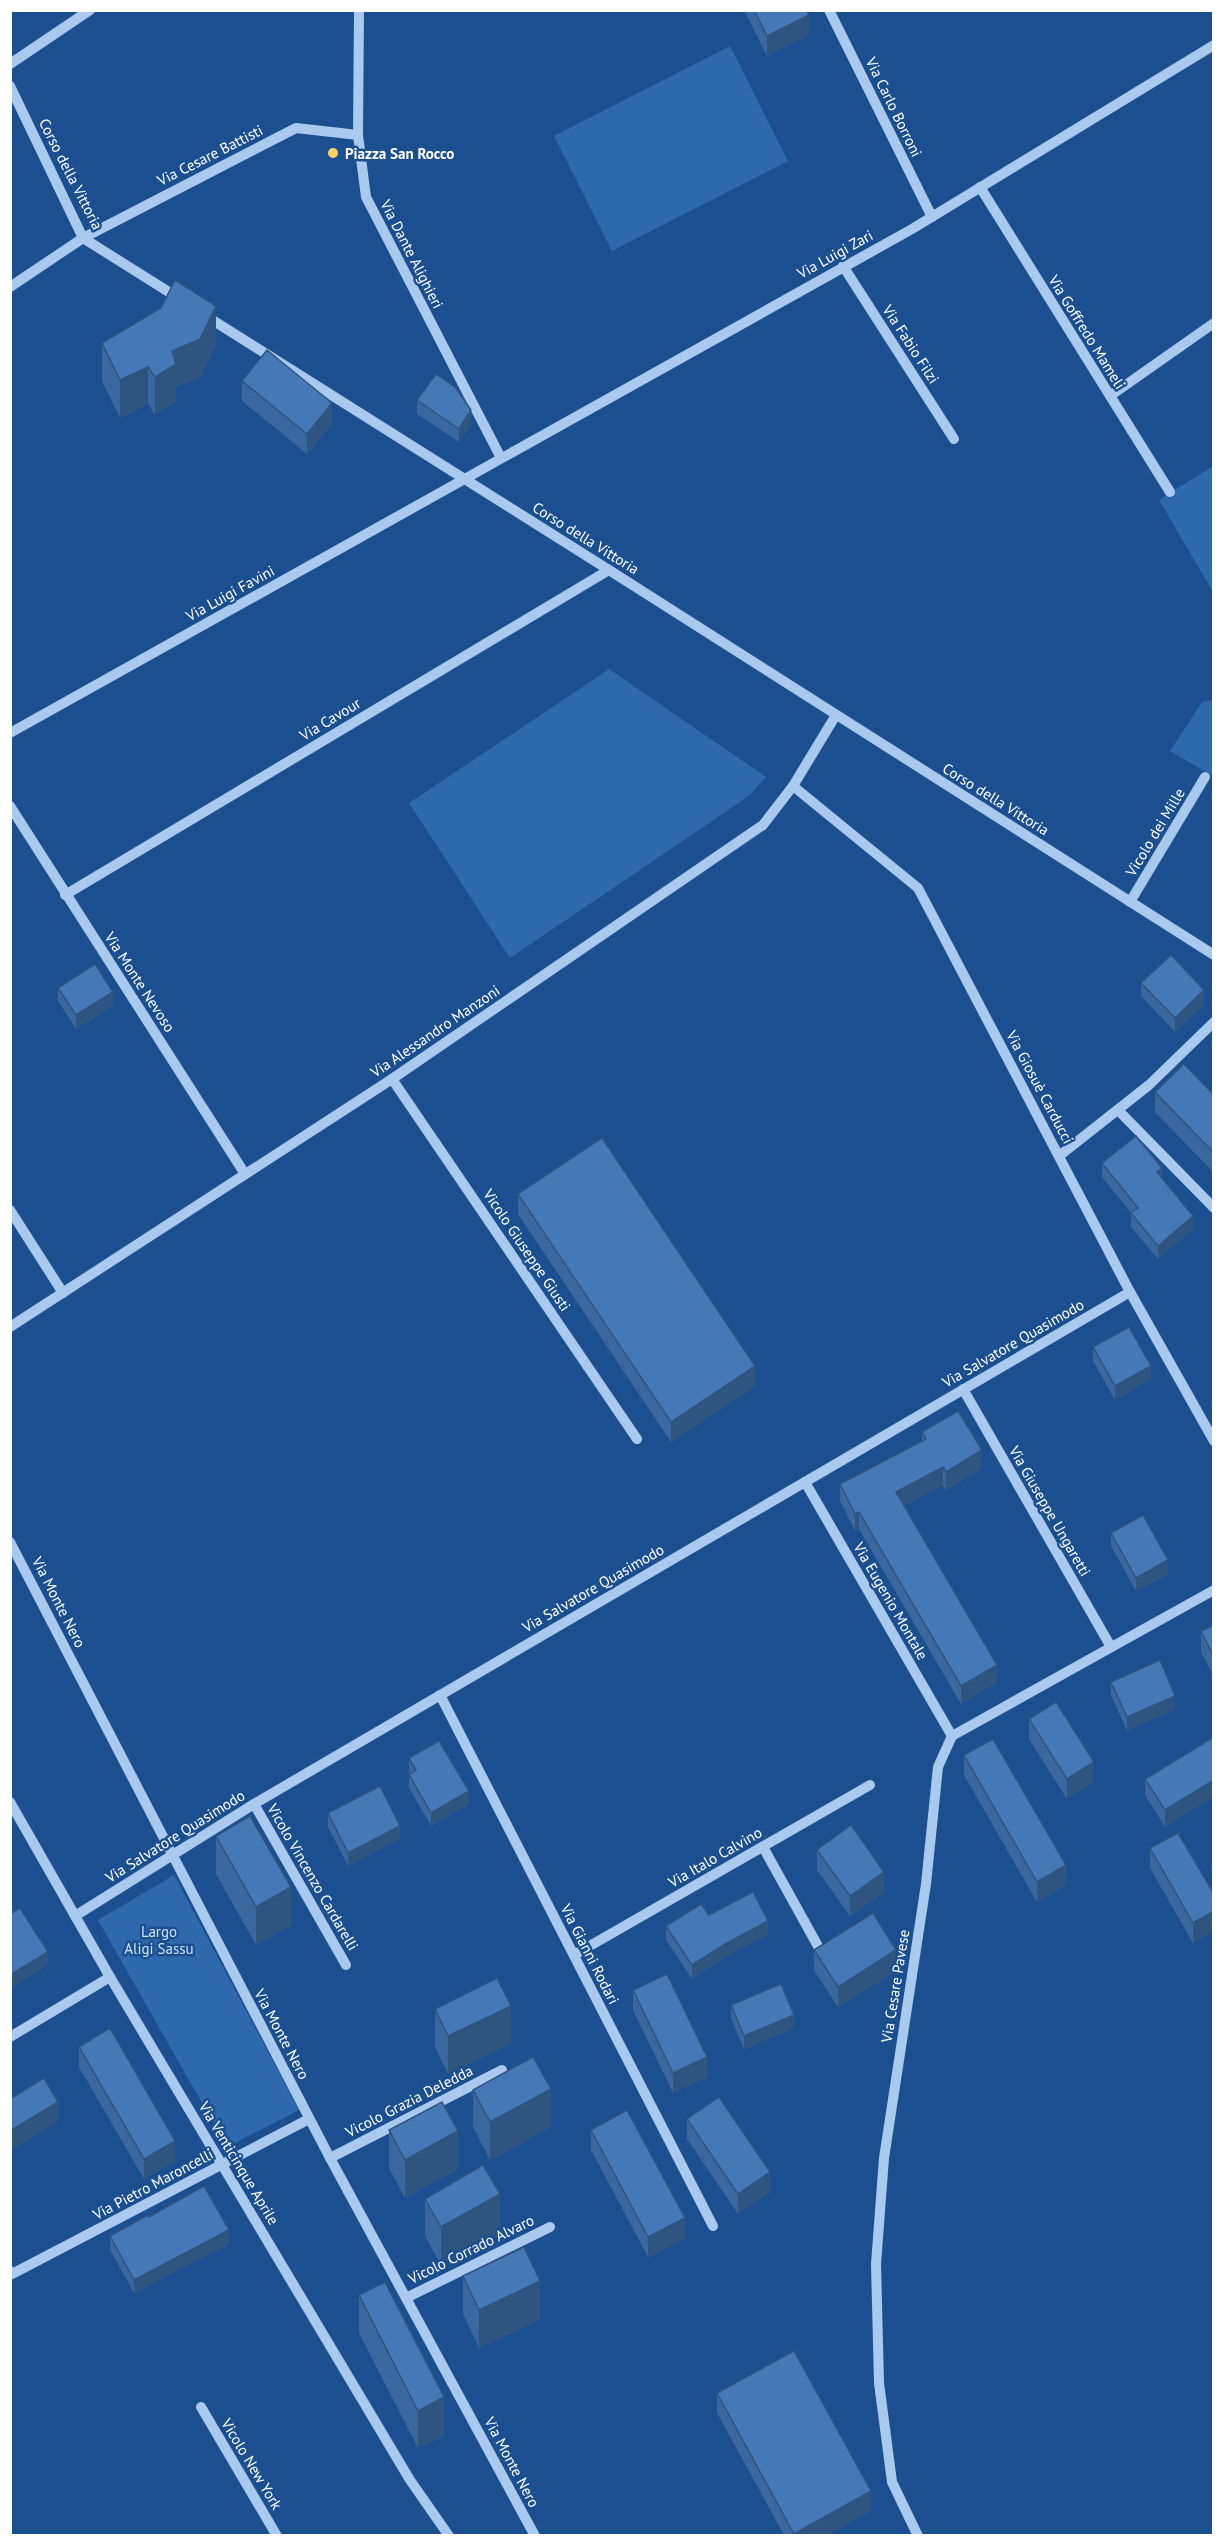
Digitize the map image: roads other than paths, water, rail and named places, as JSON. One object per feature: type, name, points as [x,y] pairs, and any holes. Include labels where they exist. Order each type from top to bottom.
[{"type":"street","points":[[10,64],[90,10]]},
{"type":"street","name":"Via Dante Alighieri","points":[[359,10],[358,135],[366,197],[501,458]]},
{"type":"street","name":"Via Carlo Borroni","points":[[830,10],[932,218]]},
{"type":"street","name":"Via Luigi Zari","points":[[464,479],[932,218],[1214,45]]},
{"type":"street","name":"Corso della Vittoria","points":[[10,86],[83,238],[1214,955]]},
{"type":"street","name":"Via Cesare Battisti","points":[[10,287],[83,238],[296,128],[358,135]]},
{"type":"street","name":"Via Goffredo Mameli","points":[[980,187],[1170,492]]},
{"type":"street","name":"Via Fabio Filzi","points":[[843,266],[954,439]]},
{"type":"street","points":[[1110,396],[1214,323]]},
{"type":"street","name":"Via Luigi Favini","points":[[10,732],[464,479]]},
{"type":"street","name":"Via Cavour","points":[[65,894],[609,570]]},
{"type":"street","name":"Via Alessandro Manzoni","points":[[10,1327],[392,1079],[763,825],[794,786],[836,715]]},
{"type":"street","name":"Vicolo dei Mille","points":[[1130,902],[1205,777]]},
{"type":"street","name":"Via Giosuè Carducci","points":[[794,786],[918,888],[1130,1292],[1214,1441]]},
{"type":"street","name":"Via Monte Nevoso","points":[[10,806],[245,1174]]},
{"type":"street","points":[[1059,1156],[1149,1085],[1214,1022]]},
{"type":"street","name":"Vicolo Giuseppe Giusti","points":[[392,1079],[637,1439]]},
{"type":"street","points":[[1118,1110],[1214,1208]]},
{"type":"street","points":[[10,1210],[63,1293]]},
{"type":"street","name":"Via Salvatore Quasimodo","points":[[75,1916],[254,1804],[1130,1292]]},
{"type":"street","name":"Via Giuseppe Ungaretti","points":[[963,1389],[1111,1647]]},
{"type":"street","name":"Via Eugenio Montale","points":[[805,1482],[952,1736]]},
{"type":"street","name":"Via Monte Nero","points":[[10,1542],[309,2119],[535,2535]]},
{"type":"street","points":[[952,1736],[1214,1590]]},
{"type":"street","name":"Via Gianni Rodari","points":[[440,1695],[713,2226]]},
{"type":"street","name":"Via Cesare Pavese","points":[[918,2535],[892,2482],[879,2383],[876,2264],[884,2158],[926,1884],[938,1767],[952,1736]]},
{"type":"street","name":"Via Italo Calvino","points":[[574,1955],[870,1785]]},
{"type":"street","name":"Via Venticinque Aprile","points":[[10,1802],[110,1977],[410,2480],[449,2535]]},
{"type":"street","name":"Vicolo Vincenzo Cardarelli","points":[[254,1804],[346,1965]]},
{"type":"street","points":[[763,1847],[819,1948]]},
{"type":"street","points":[[10,2037],[110,1977]]},
{"type":"street","name":"Vicolo Grazia Deledda","points":[[330,2158],[502,2070]]},
{"type":"street","name":"Via Pietro Maroncelli","points":[[10,2271],[12,2274],[309,2119]]},
{"type":"street","name":"Vicolo Corrado Alvaro","points":[[406,2298],[550,2227]]},
{"type":"street","name":"Vicolo New York","points":[[201,2407],[277,2535]]},
{"type":"place","name":"Piazza San Rocco","points":[[333,153]]},
{"type":"park label","name":"Largo Aligi Sassu","points":[[159,1940]]}]
